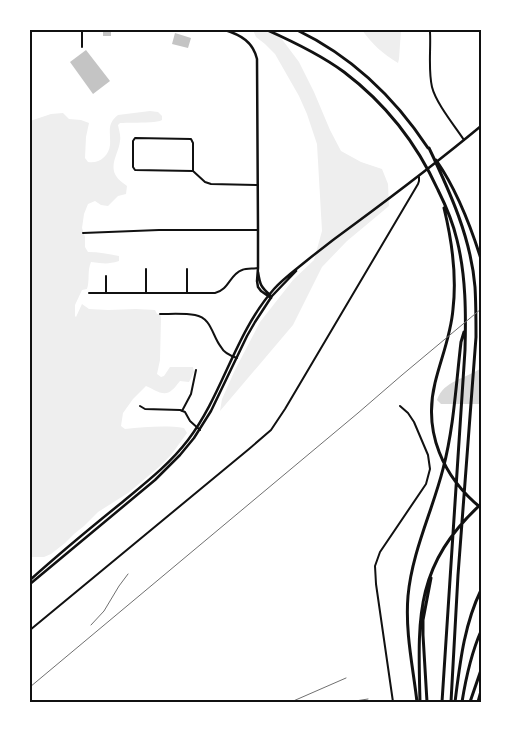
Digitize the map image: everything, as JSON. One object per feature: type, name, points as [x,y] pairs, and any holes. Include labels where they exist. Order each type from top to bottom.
[{"type":"highway","points":[[268,30],[312,52],[344,72],[371,95],[393,118],[420,155],[432,176],[442,197],[457,240],[465,292],[466,327],[442,702]]},
{"type":"highway","points":[[296,30],[351,63],[381,89],[404,114],[446,174],[463,208],[481,259]]},
{"type":"highway","points":[[429,148],[458,215],[466,239],[475,285],[476,310],[476,337],[458,575],[451,702]]},
{"type":"highway","points":[[418,702],[420,616],[425,589],[443,549],[467,517],[481,506],[460,488],[446,468],[438,448],[433,426],[432,405],[434,385],[452,320],[454,300],[453,250],[442,197]]},
{"type":"highway","points":[[418,702],[408,624],[408,597],[411,572],[443,470],[449,444],[461,342],[466,327]]},
{"type":"highway","points":[[427,702],[423,620],[432,570]]},
{"type":"highway","points":[[455,702],[460,658],[467,625],[481,590]]},
{"type":"highway","points":[[462,702],[474,648],[481,631]]},
{"type":"highway","points":[[470,702],[481,670]]},
{"type":"highway","points":[[478,702],[481,691]]},
{"type":"main road","points":[[225,30],[247,41],[254,50],[257,59],[257,283],[258,287],[270,296]]},
{"type":"main road","points":[[30,584],[163,473],[180,456],[198,429],[251,328],[274,289],[289,274],[481,126]]},
{"type":"main road","points":[[235,358],[249,324],[263,302],[300,266]]},
{"type":"main road","points":[[263,291],[274,289]]},
{"type":"main road","points":[[263,291],[263,302]]},
{"type":"main road","points":[[30,580],[162,469],[198,429]]},
{"type":"street","points":[[82,30],[82,47]]},
{"type":"street","points":[[430,32],[431,80],[433,89],[439,102],[464,140]]},
{"type":"street","points":[[193,171],[193,143],[191,139],[136,138],[133,141],[133,167],[135,170],[193,171],[208,183],[258,185]]},
{"type":"street","points":[[30,630],[275,426],[418,184],[420,178],[418,176]]},
{"type":"street","points":[[83,233],[159,230],[258,230]]},
{"type":"street","points":[[89,294],[218,292],[224,289],[240,271],[258,268]]},
{"type":"street","points":[[146,269],[146,293]]},
{"type":"street","points":[[187,269],[187,293]]},
{"type":"street","points":[[106,276],[106,293]]},
{"type":"street","points":[[160,314],[195,315],[204,318],[220,347],[235,358]]},
{"type":"street","points":[[182,411],[191,394],[196,370]]},
{"type":"street","points":[[140,406],[145,409],[185,412],[198,429]]},
{"type":"street","points":[[394,702],[376,584],[375,566],[380,552],[426,484],[430,469],[428,456],[414,422],[400,406]]},
{"type":"shaded area","points":[[253,30],[275,30],[299,62],[341,151],[361,162],[382,169],[388,184],[389,206],[347,241],[322,267],[293,325],[220,411],[222,399],[235,370],[260,322],[293,280],[314,260],[322,231],[317,144],[307,114],[275,54],[256,37]]},
{"type":"shaded area","points":[[362,30],[401,30],[398,63],[378,48]]},
{"type":"shaded area","points":[[150,111],[158,112],[162,116],[162,120],[120,123],[118,125],[120,139],[114,162],[114,170],[117,178],[127,186],[126,194],[118,196],[108,206],[101,205],[95,201],[88,204],[84,214],[82,228],[85,237],[85,247],[88,252],[119,256],[119,261],[108,263],[91,262],[87,289],[82,290],[75,305],[75,316],[82,304],[89,309],[155,310],[157,314],[160,314],[160,360],[157,374],[161,377],[164,376],[170,367],[193,367],[194,372],[189,382],[180,381],[166,393],[146,386],[123,413],[121,426],[125,429],[177,427],[184,428],[187,433],[171,455],[159,467],[128,493],[98,512],[65,543],[44,557],[30,557],[30,121],[51,114],[63,113],[69,119],[89,123],[85,158],[88,162],[96,162],[108,153],[110,125],[114,118],[118,115]]},
{"type":"shaded area","points":[[481,368],[481,404],[441,404],[437,400],[440,393],[450,384]]},
{"type":"building","points":[[103,30],[111,30],[111,36],[103,36]]},
{"type":"building","points":[[175,33],[191,38],[188,48],[172,44]]},
{"type":"building","points":[[86,50],[110,81],[93,94],[70,62]]},
{"type":"railway","points":[[30,687],[481,309]]},
{"type":"railway","points":[[91,625],[104,611],[128,574]]},
{"type":"railway","points":[[291,702],[346,678]]},
{"type":"railway","points":[[349,702],[368,699]]}]
